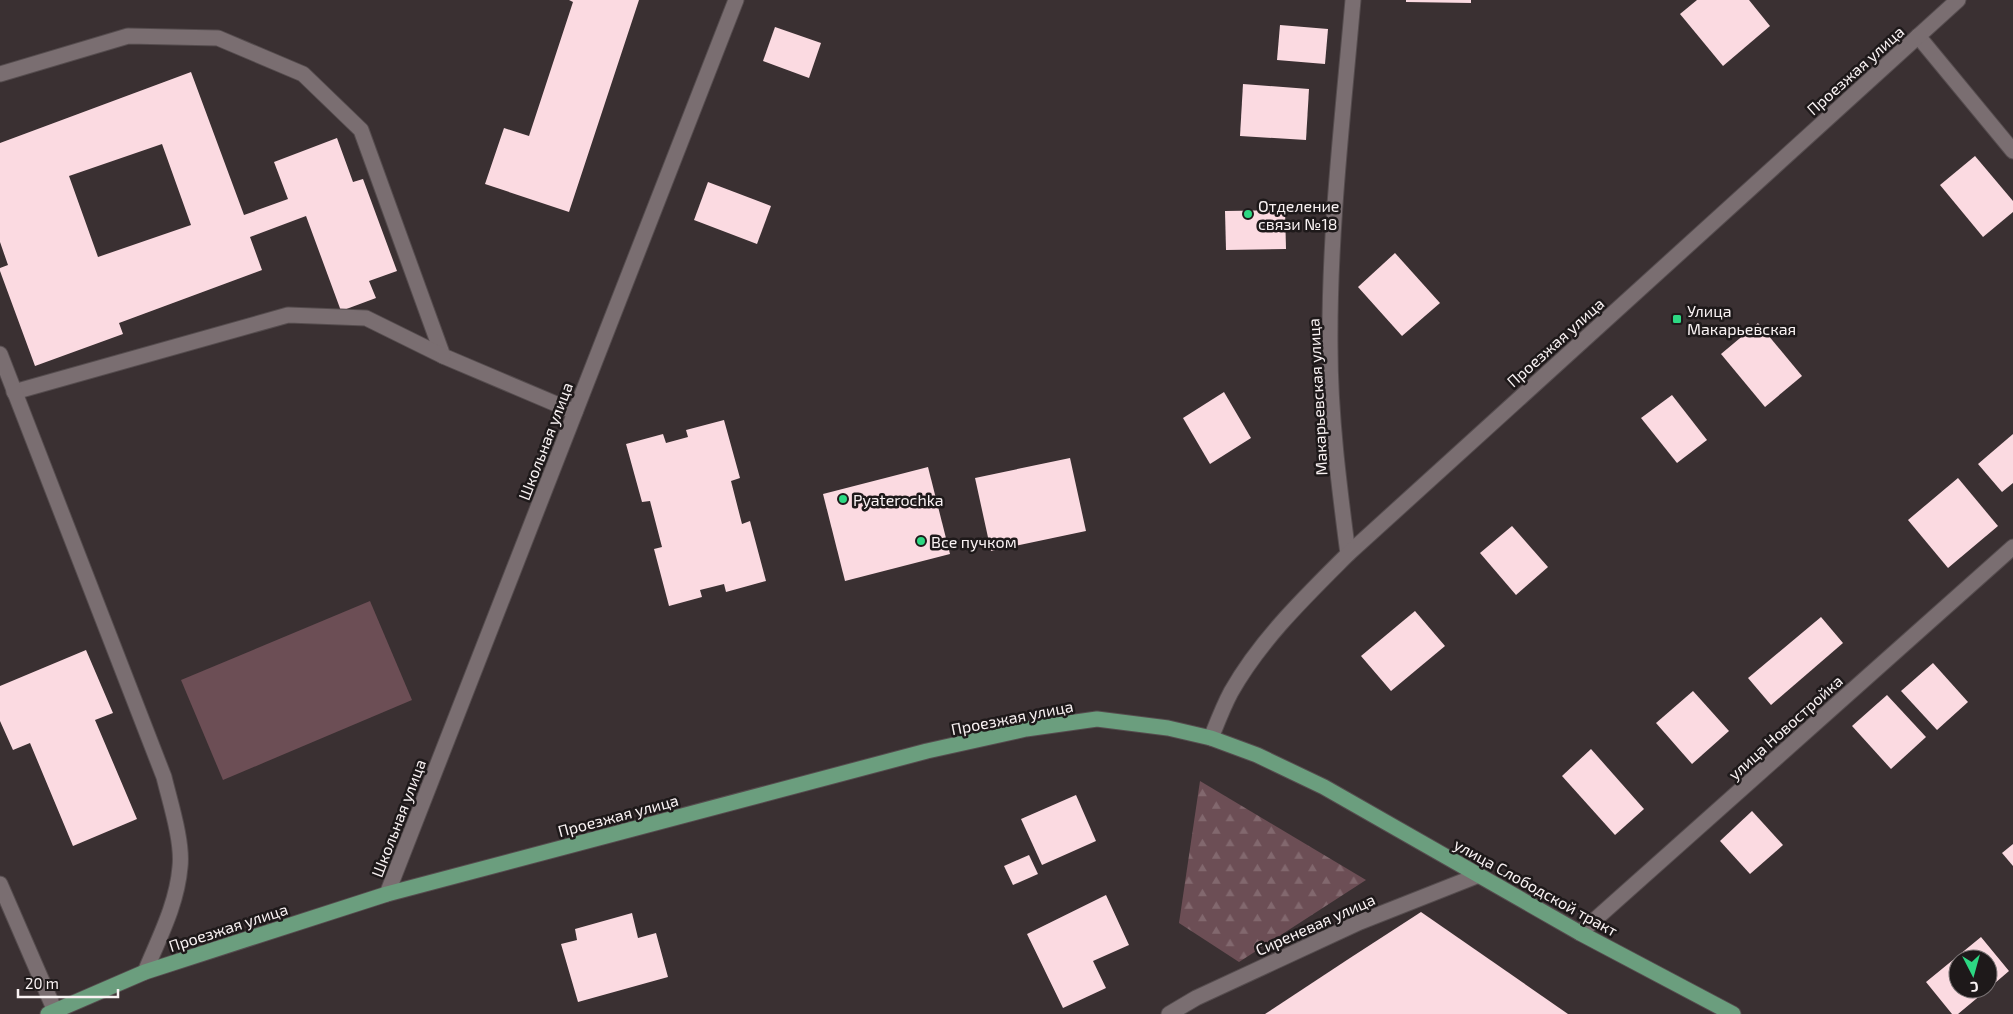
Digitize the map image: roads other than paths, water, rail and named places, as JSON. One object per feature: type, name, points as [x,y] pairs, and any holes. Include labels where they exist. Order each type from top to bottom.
[{"type":"main road","name":"Проезжая улица","points":[[52,1012],[145,972],[387,894],[927,751],[1026,729],[1097,719],[1168,728],[1211,738],[1257,755],[1324,787]]},
{"type":"main road","name":"улица Слободской тракт","points":[[1324,787],[1580,933],[1733,1014]]},
{"type":"street","name":"Школьная улица","points":[[387,894],[736,0]]},
{"type":"street","name":"Макарьевская улица","points":[[1348,554],[1337,470],[1330,348],[1336,192],[1353,0]]},
{"type":"street","name":"Проезжая улица","points":[[1211,738],[1231,693],[1255,657],[1289,613],[1348,554],[1958,0]]},
{"type":"street","points":[[0,74],[128,36],[218,38],[303,74],[361,130],[443,356]]},
{"type":"street","points":[[1918,36],[2013,151]]},
{"type":"street","points":[[14,392],[288,315],[366,318],[443,356],[575,412]]},
{"type":"street","points":[[0,354],[164,777],[176,826],[180,866],[172,908],[145,972]]},
{"type":"street","name":"улица Новостройка","points":[[1580,933],[2013,547]]},
{"type":"street","name":"Сиреневая улица","points":[[1170,1014],[1196,998],[1360,922],[1479,875]]},
{"type":"street","points":[[0,884],[52,1012]]},
{"type":"place","name":"Отделение связи №18","points":[[1248,214]]},
{"type":"place","name":"Улица Макарьевская","points":[[1677,319]]},
{"type":"place","name":"Pyaterochka","points":[[843,499]]},
{"type":"place","name":"Все пучком","points":[[921,541]]}]
